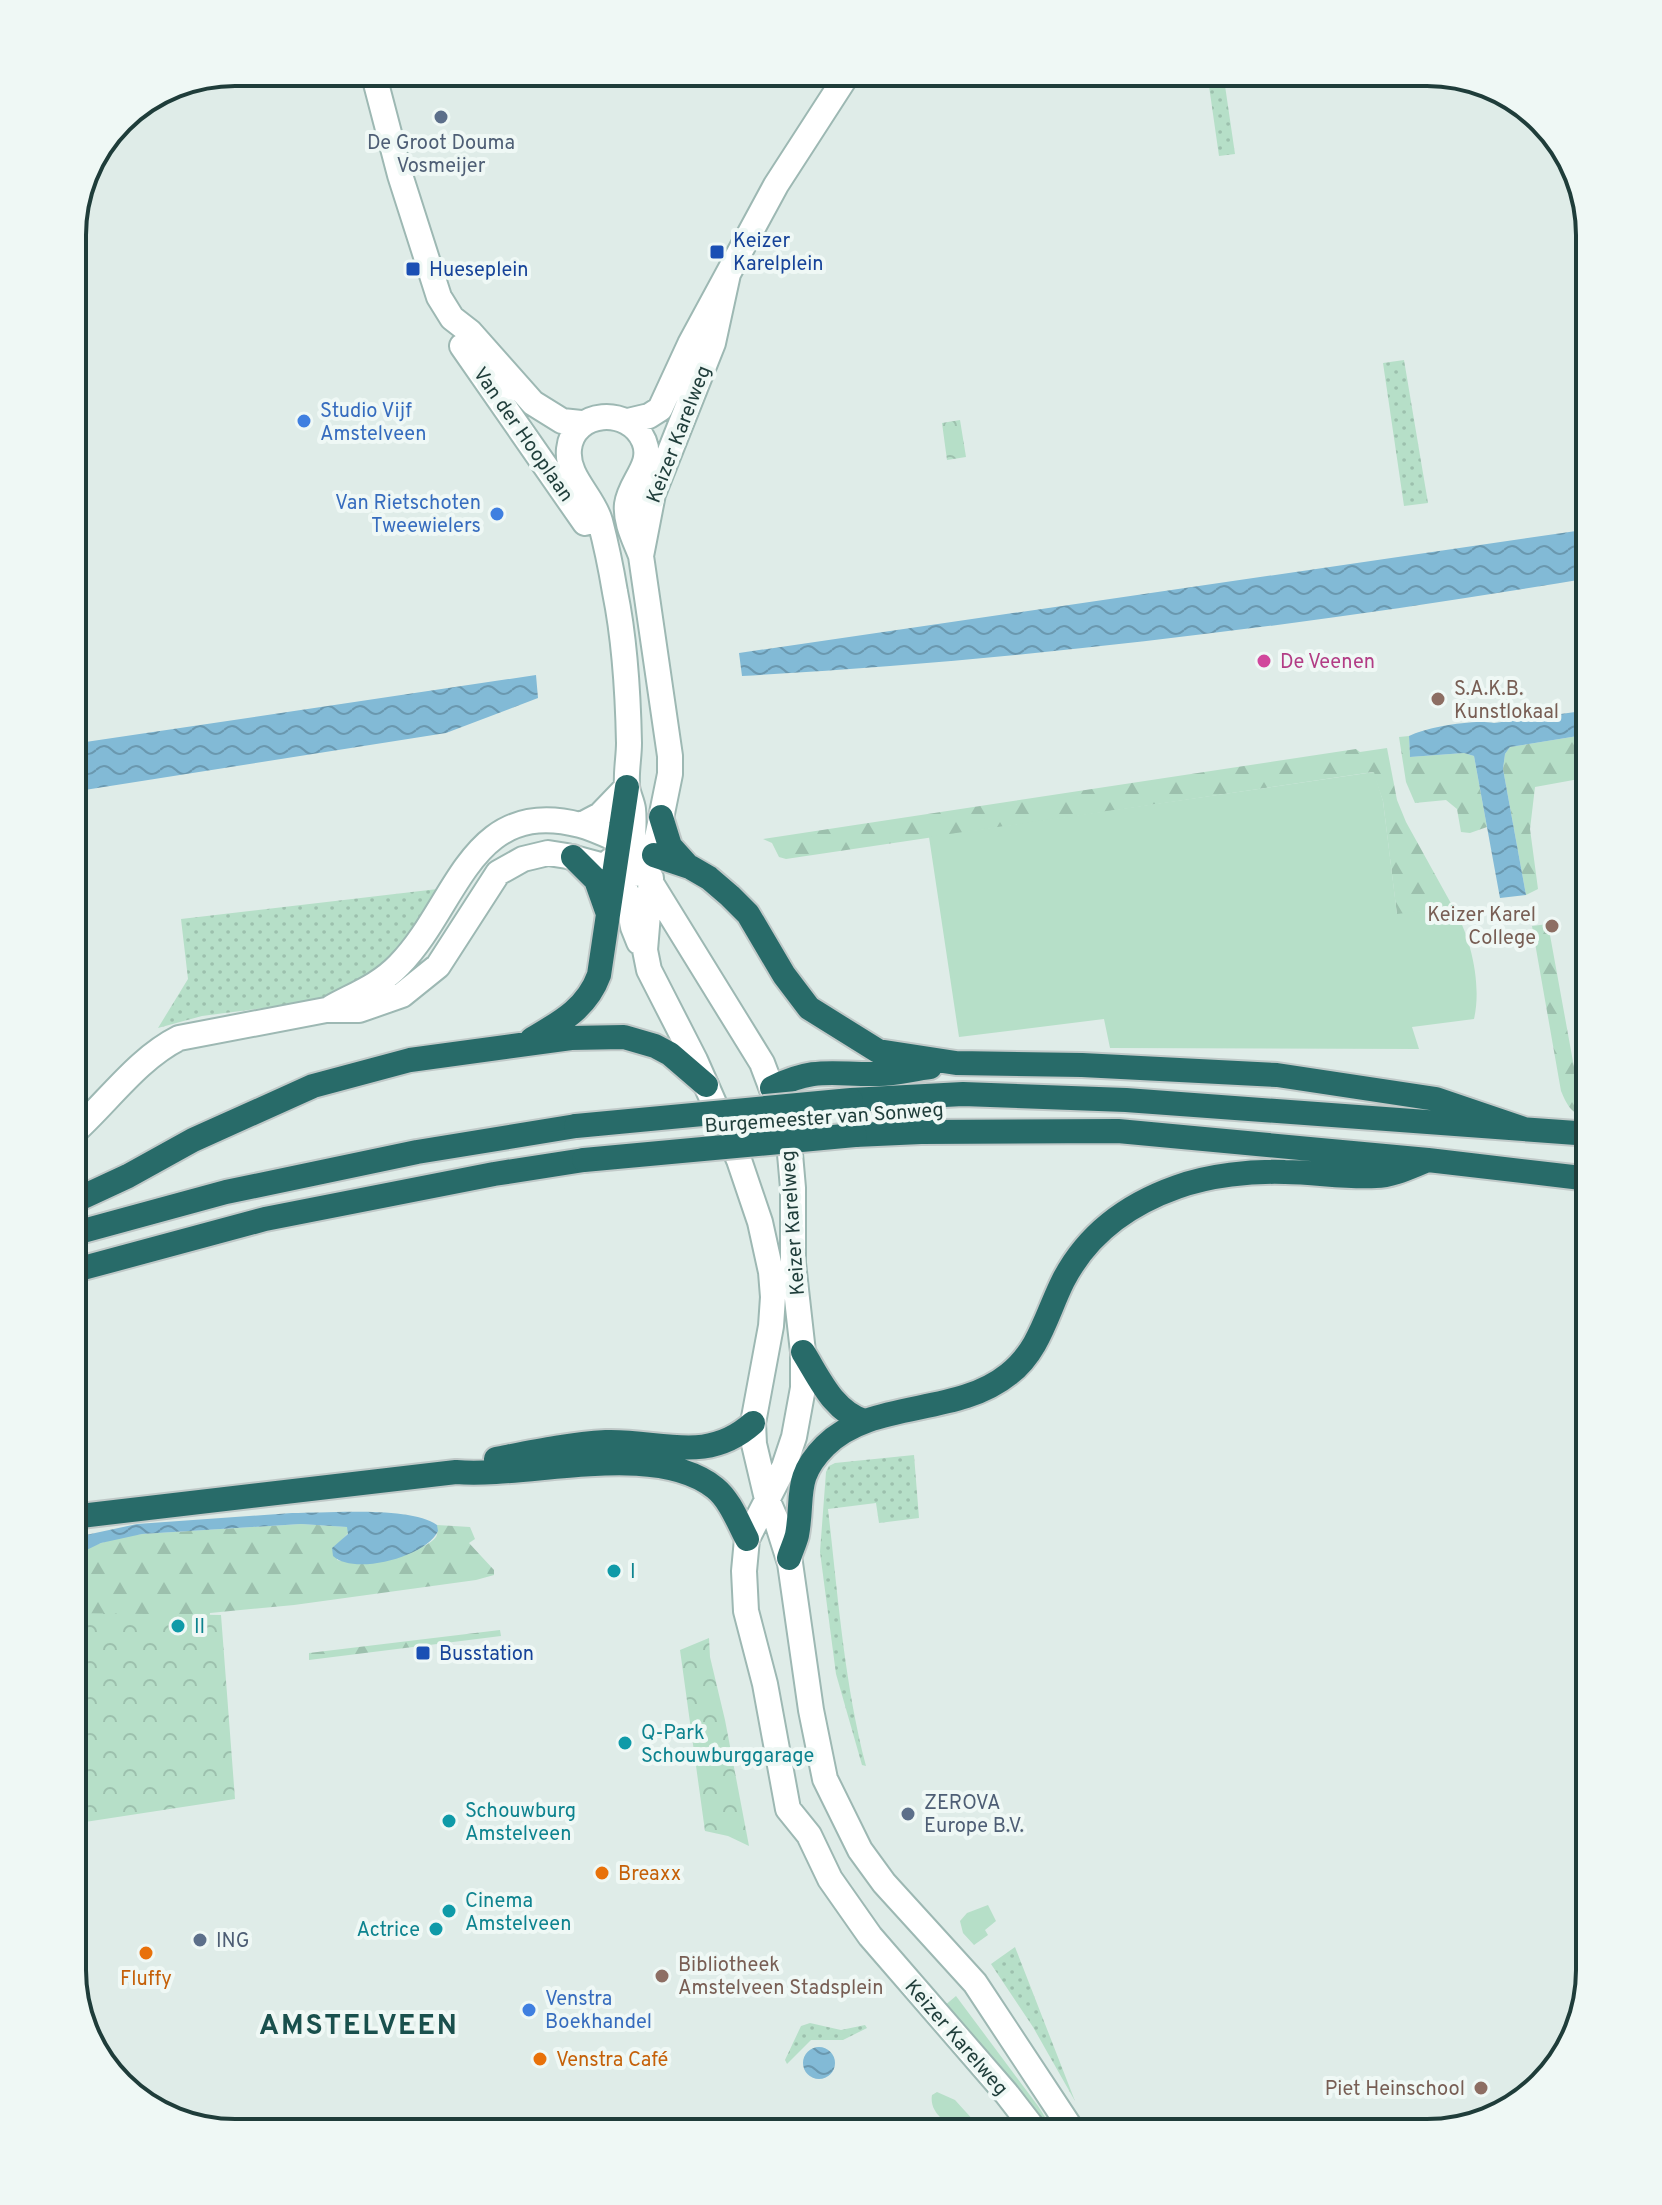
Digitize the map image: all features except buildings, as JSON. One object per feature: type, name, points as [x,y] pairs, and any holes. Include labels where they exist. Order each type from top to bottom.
[{"type":"highway","points":[[523,1044],[573,1013],[589,997],[599,975],[608,914],[630,859],[627,787]]},
{"type":"highway","points":[[661,817],[670,846],[690,867],[709,878],[748,914],[784,975],[809,1008],[878,1051],[956,1063],[1082,1065],[1277,1075],[1436,1099],[1524,1129]]},
{"type":"highway","points":[[573,857],[596,880],[608,914]]},
{"type":"highway","points":[[630,859],[690,867]]},
{"type":"highway","points":[[86,1196],[193,1140],[313,1086],[410,1060],[597,1036],[624,1037],[670,1054],[706,1085]]},
{"type":"highway","points":[[772,1088],[797,1075],[812,1072],[882,1074],[956,1063]]},
{"type":"highway","name":"Burgemeester van Sonweg","points":[[86,1230],[240,1188],[417,1152],[576,1126],[851,1100],[963,1094],[1126,1100],[1576,1133]]},
{"type":"highway","name":"Burgemeester van Sonweg","points":[[86,1267],[265,1219],[494,1174],[584,1160],[855,1135],[1118,1131],[1576,1177]]},
{"type":"highway","points":[[789,1558],[797,1535],[799,1491],[807,1469],[825,1446],[864,1421],[951,1403],[991,1387],[1009,1374],[1034,1346],[1079,1253],[1120,1215],[1182,1185],[1240,1174],[1282,1172],[1379,1177],[1428,1160]]},
{"type":"highway","points":[[803,1352],[838,1406],[849,1416],[864,1421]]},
{"type":"highway","points":[[456,1472],[478,1462],[581,1444],[610,1442],[676,1448],[715,1445],[740,1435],[753,1423]]},
{"type":"highway","points":[[86,1515],[456,1472],[482,1474],[620,1464],[672,1468],[691,1474],[715,1488],[727,1500],[747,1539]]},
{"type":"main road","name":"Van der Hooplaan","points":[[377,86],[427,263],[439,297],[452,318],[457,341],[604,546]]},
{"type":"main road","name":"Keizer Karelweg","points":[[628,421],[649,416],[660,409],[690,344],[776,185],[840,86]]},
{"type":"main road","name":"Keizer Karelweg","points":[[661,817],[670,774],[670,756],[641,556],[653,494],[713,343],[728,274]]},
{"type":"main road","name":"Van der Hooplaan","points":[[452,318],[470,332],[533,403],[562,421],[581,423]]},
{"type":"main road","points":[[587,827],[627,787],[629,742],[625,668],[616,594],[599,518],[573,472],[569,458],[571,439],[581,423],[610,417],[628,421],[643,440],[647,455],[627,504],[629,526],[641,556]]},
{"type":"main road","points":[[646,959],[633,927],[627,893],[630,859],[661,817]]},
{"type":"main road","points":[[326,1010],[370,988],[400,965],[476,854],[494,836],[508,828],[538,820],[587,827],[630,859]]},
{"type":"main road","points":[[86,1120],[149,1058],[179,1038],[326,1010],[359,1010],[402,995],[438,966],[498,873],[523,859],[548,853],[630,859]]},
{"type":"main road","name":"Keizer Karelweg","points":[[630,859],[646,959],[654,984],[684,1037],[753,1200],[771,1272],[771,1326],[753,1423],[757,1463],[789,1558],[811,1710],[825,1779],[860,1850],[884,1883],[975,1983],[1065,2119]]},
{"type":"main road","name":"Keizer Karelweg","points":[[630,859],[762,1063],[790,1154],[793,1263],[803,1352],[803,1388],[794,1437],[784,1467],[747,1539],[744,1571],[746,1611],[765,1684],[788,1809],[809,1835],[830,1879],[870,1936],[1026,2119]]},
{"type":"green space","points":[[1209,86],[1225,86],[1235,154],[1219,156]]},
{"type":"green space","points":[[1404,360],[1428,503],[1404,506],[1383,363]]},
{"type":"green space","points":[[960,420],[966,457],[947,460],[942,423]]},
{"type":"green space","points":[[1409,736],[1410,757],[1464,753],[1474,756],[1487,827],[1470,833],[1461,832],[1457,809],[1446,800],[1415,803],[1406,782],[1399,737]]},
{"type":"green space","points":[[1576,736],[1576,780],[1535,787],[1530,829],[1538,889],[1526,895],[1503,769],[1505,754],[1510,747]]},
{"type":"green space","points":[[1387,748],[1397,800],[1406,822],[1453,907],[1397,915],[1383,801],[1373,772],[786,859],[779,857],[772,843],[763,839],[1356,749],[1360,752]]},
{"type":"green space","points":[[1374,772],[1383,801],[1397,914],[1453,907],[1465,932],[1476,976],[1474,1019],[1412,1027],[1419,1049],[1110,1048],[1104,1019],[959,1037],[929,837]]},
{"type":"green space","points":[[446,888],[387,970],[337,996],[202,1016],[158,1028],[188,979],[181,919]]},
{"type":"green space","points":[[1548,924],[1576,1078],[1576,1112],[1568,1106],[1561,1091],[1532,926]]},
{"type":"green space","points":[[914,1455],[919,1518],[879,1523],[876,1503],[828,1509],[847,1670],[866,1766],[862,1765],[836,1674],[820,1552],[826,1472],[835,1463]]},
{"type":"green space","points":[[301,1524],[348,1527],[350,1531],[341,1541],[337,1560],[346,1561],[389,1557],[418,1548],[436,1537],[437,1525],[470,1527],[475,1539],[469,1543],[494,1570],[494,1575],[294,1605],[210,1613],[207,1633],[86,1643],[86,1549],[106,1541],[142,1534]]},
{"type":"green space","points":[[86,1613],[221,1615],[235,1799],[86,1822]]},
{"type":"green space","points":[[500,1630],[501,1636],[309,1660],[309,1653]]},
{"type":"green space","points":[[709,1638],[710,1657],[749,1846],[728,1836],[705,1831],[680,1650]]},
{"type":"green space","points":[[988,1905],[996,1921],[985,1930],[988,1935],[974,1945],[963,1933],[960,1921],[967,1913]]},
{"type":"green space","points":[[1015,1947],[1075,2101],[1033,2027],[991,1964]]},
{"type":"green space","points":[[956,1996],[1046,2119],[1039,2119],[944,2006]]},
{"type":"green space","points":[[810,2023],[841,2030],[865,2025],[867,2028],[843,2040],[811,2040],[787,2064],[785,2060],[801,2026]]},
{"type":"green space","points":[[937,2092],[955,2100],[972,2119],[943,2119],[933,2107],[932,2095]]},
{"type":"water","points":[[1576,531],[1576,580],[1379,611],[1168,639],[849,669],[742,676],[739,653]]},
{"type":"water","points":[[536,675],[538,698],[446,733],[86,790],[86,742]]},
{"type":"water","points":[[1576,712],[1576,736],[1510,747],[1505,754],[1503,769],[1526,895],[1500,898],[1474,756],[1464,753],[1410,757],[1409,736],[1451,725],[1494,723]]},
{"type":"water","points":[[368,1512],[425,1519],[437,1525],[438,1531],[431,1540],[405,1556],[372,1564],[343,1562],[333,1556],[332,1548],[348,1534],[347,1527],[301,1524],[142,1534],[101,1543],[86,1550],[86,1535],[137,1524],[292,1513]]},
{"type":"water","points":[[819,2047],[830,2052],[835,2063],[830,2074],[819,2079],[808,2074],[803,2063],[808,2052]]},
{"type":"place","name":"De Groot Douma Vosmeijer","points":[[441,117]]},
{"type":"place","name":"Keizer Karelplein","points":[[717,252]]},
{"type":"place","name":"Hueseplein","points":[[413,269]]},
{"type":"place","name":"Studio Vijf Amstelveen","points":[[304,421]]},
{"type":"place","name":"Van Rietschoten Tweewielers","points":[[497,514]]},
{"type":"place","name":"De Veenen","points":[[1264,661]]},
{"type":"place","name":"S.A.K.B. Kunstlokaal","points":[[1438,699]]},
{"type":"place","name":"Keizer Karel College","points":[[1552,926]]},
{"type":"place","name":"I","points":[[614,1571]]},
{"type":"place","name":"II","points":[[178,1626]]},
{"type":"place","name":"Busstation","points":[[423,1653]]},
{"type":"place","name":"Q-Park Schouwburggarage","points":[[625,1743]]},
{"type":"place","name":"ZEROVA Europe B.V.","points":[[908,1814]]},
{"type":"place","name":"Schouwburg Amstelveen","points":[[449,1821]]},
{"type":"place","name":"Breaxx","points":[[602,1873]]},
{"type":"place","name":"Cinema Amstelveen","points":[[449,1911]]},
{"type":"place","name":"Actrice","points":[[436,1929]]},
{"type":"place","name":"ING","points":[[200,1940]]},
{"type":"place","name":"Fluffy","points":[[146,1953]]},
{"type":"place","name":"Bibliotheek Amstelveen Stadsplein","points":[[662,1976]]},
{"type":"place","name":"Venstra Boekhandel","points":[[529,2010]]},
{"type":"place","name":"Venstra Café","points":[[540,2059]]},
{"type":"place","name":"Piet Heinschool","points":[[1481,2088]]},
{"type":"district","name":"AMSTELVEEN","points":[[359,2024]]}]
